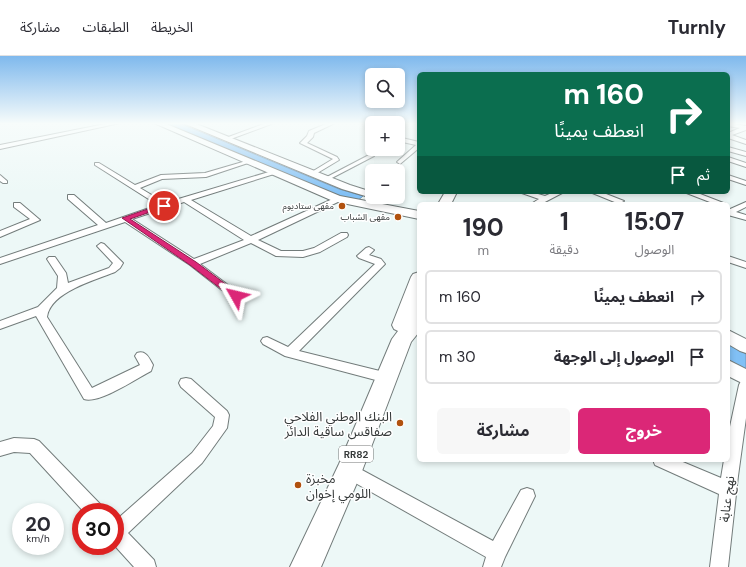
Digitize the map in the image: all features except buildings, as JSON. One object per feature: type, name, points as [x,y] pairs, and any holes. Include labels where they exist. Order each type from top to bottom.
[{"type":"main road","points":[[213,147],[272,173],[348,203],[365,202]]},
{"type":"main road","points":[[245,147],[312,174],[365,193]]},
{"type":"main road","points":[[405,203],[417,204]]},
{"type":"main road","points":[[388,204],[417,214]]},
{"type":"main road","name":"RR82","points":[[402,339],[401,325],[417,282]]},
{"type":"main road","name":"RR82","points":[[305,567],[349,471],[402,339],[412,328],[417,316]]},
{"type":"main road","points":[[730,337],[746,347]]},
{"type":"main road","points":[[730,368],[746,378]]},
{"type":"street","points":[[312,174],[336,160],[313,147]]},
{"type":"street","points":[[400,162],[417,147]]},
{"type":"street","points":[[730,150],[746,154]]},
{"type":"street","points":[[326,179],[371,156]]},
{"type":"street","points":[[730,160],[746,164]]},
{"type":"street","points":[[135,188],[161,178],[206,175],[248,162]]},
{"type":"street","points":[[97,164],[164,206]]},
{"type":"street","points":[[0,261],[103,225],[272,173]]},
{"type":"street","points":[[730,178],[746,183]]},
{"type":"street","points":[[528,194],[544,200]]},
{"type":"street","points":[[540,202],[556,194]]},
{"type":"street","points":[[600,194],[620,201]]},
{"type":"street","points":[[694,194],[716,202]]},
{"type":"street","points":[[71,197],[103,225]]},
{"type":"street","points":[[193,263],[250,240],[337,199]]},
{"type":"street","points":[[186,200],[250,240],[279,254],[303,254],[316,250],[344,235]]},
{"type":"street","points":[[730,210],[746,204]]},
{"type":"street","points":[[0,234],[36,220],[17,205]]},
{"type":"street","points":[[730,210],[746,218]]},
{"type":"street","points":[[125,218],[193,263],[236,296]]},
{"type":"street","points":[[62,289],[112,270],[117,266],[118,262],[101,246]]},
{"type":"street","points":[[289,353],[380,264],[378,261],[362,256],[369,250]]},
{"type":"street","points":[[0,325],[42,310],[62,289],[65,282],[63,275],[52,259]]},
{"type":"street","points":[[730,260],[746,265]]},
{"type":"street","points":[[42,310],[41,317],[89,395],[106,389],[146,368],[147,365],[141,356]]},
{"type":"street","points":[[266,341],[289,353],[387,378]]},
{"type":"street","points":[[124,525],[197,458],[220,428],[222,415],[186,383]]},
{"type":"street","name":"نهج عنابة","points":[[719,567],[738,417],[746,385]]},
{"type":"street","points":[[0,450],[14,445],[34,446],[88,503]]},
{"type":"street","points":[[667,462],[728,489]]},
{"type":"street","points":[[349,471],[494,560],[526,496]]},
{"type":"street","points":[[124,543],[147,567]]},
{"type":"water","points":[[219,147],[237,147],[339,189],[363,196],[356,202],[343,199]]},
{"type":"water","points":[[730,344],[746,354],[746,373],[730,362]]},
{"type":"place","name":"مقهى ستاديوم","points":[[342,206]]},
{"type":"place","name":"مقهى الشباب","points":[[398,217]]},
{"type":"place","name":"البنك الوطني الفلاحي صفاقس ساقية الدائر","points":[[400,423]]},
{"type":"place","name":"مخبزة اللومي إخوان","points":[[298,485]]},
{"type":"route","points":[[164,206],[125,218],[193,263],[236,296]]}]
